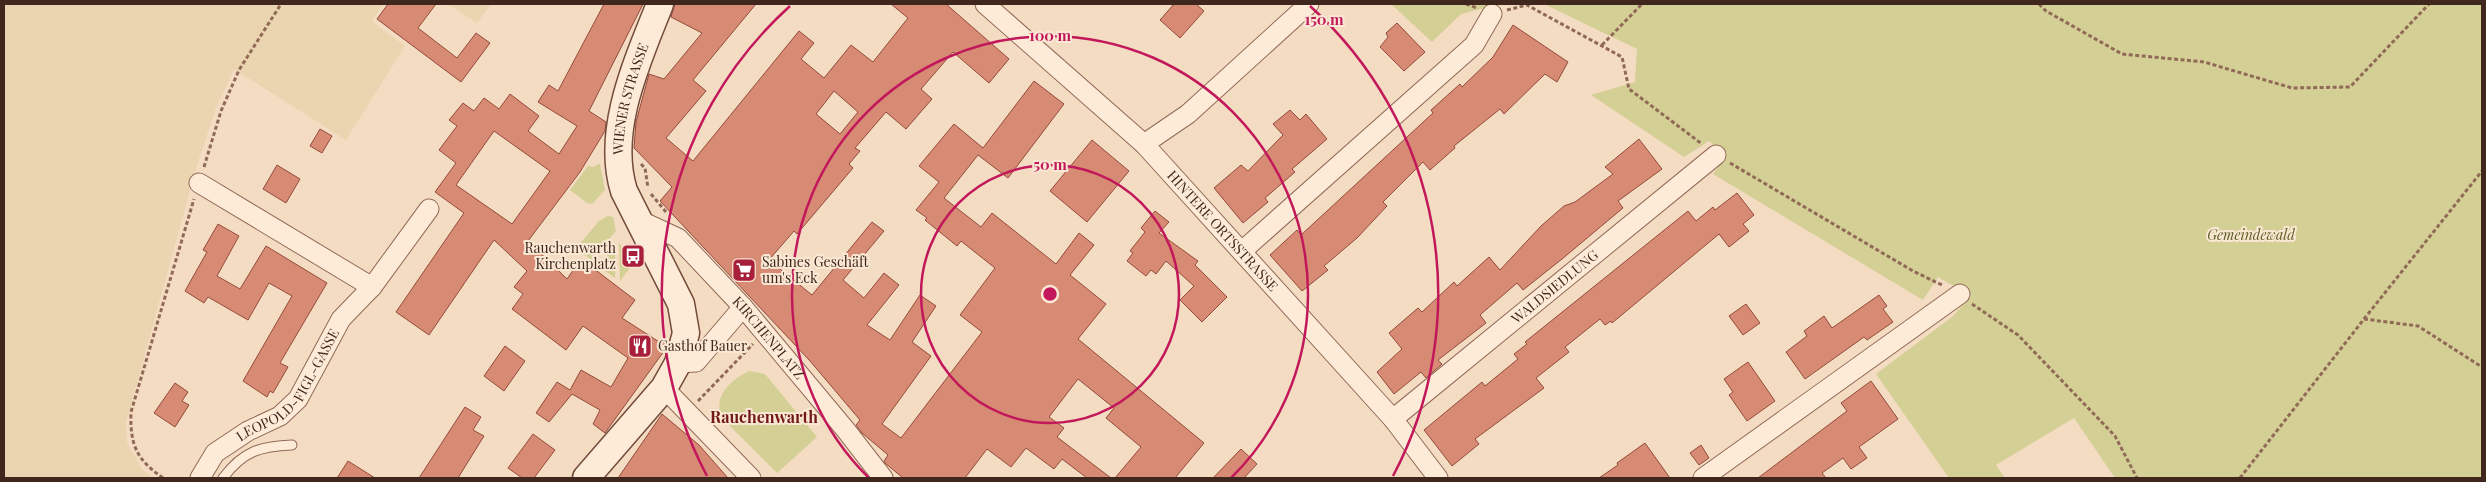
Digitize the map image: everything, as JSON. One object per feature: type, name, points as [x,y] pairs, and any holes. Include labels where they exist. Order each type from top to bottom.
[{"type":"main road","name":"WIENER STRASSE","points":[[586,478],[664,388],[678,363],[686,334],[681,304],[637,219],[619,175],[619,132],[627,95],[660,4]]},
{"type":"street","name":"HINTERE ORTSSTRASSE","points":[[985,4],[1144,144],[1393,419],[1438,478]]},
{"type":"street","points":[[1144,144],[1188,114],[1309,4]]},
{"type":"street","points":[[1242,251],[1474,45],[1492,14]]},
{"type":"street","name":"WALDSIEDLUNG","points":[[1393,419],[1716,155]]},
{"type":"street","points":[[199,183],[372,287]]},
{"type":"street","name":"LEOPOLD-FIGL-GASSE","points":[[200,478],[215,453],[248,432],[280,416],[298,399],[341,319],[372,287],[429,209]]},
{"type":"street","name":"KIRCHENPLATZ","points":[[637,219],[678,238],[765,333],[845,429],[882,478]]},
{"type":"street","points":[[1703,478],[1960,294]]},
{"type":"street","points":[[678,363],[696,362],[742,307]]},
{"type":"street","points":[[664,388],[751,478]]},
{"type":"lane","points":[[223,478],[249,452],[292,444]]},
{"type":"path","points":[[163,478],[138,456],[133,446],[130,432],[131,412],[224,103],[240,70],[281,4]]},
{"type":"path","points":[[1602,45],[1642,4]]},
{"type":"path","points":[[2039,4],[2046,12],[2122,54],[2204,62],[2292,88],[2350,87],[2429,4]]},
{"type":"path","points":[[1492,14],[1527,5],[1622,57],[1629,89],[1716,155]]},
{"type":"path","points":[[639,162],[646,168],[648,191],[672,219]]},
{"type":"path","points":[[2240,478],[2482,171]]},
{"type":"path","points":[[2364,319],[2418,326],[2482,367]]},
{"type":"path","points":[[687,412],[765,333]]},
{"type":"shaded area","points":[[4,4],[383,4],[372,21],[405,46],[346,140],[234,69],[216,108],[197,165],[126,423],[127,442],[142,469],[153,478],[4,478]]},
{"type":"shaded area","points":[[448,4],[491,4],[477,23]]},
{"type":"green space","points":[[1391,4],[1501,4],[1461,14],[1432,42]]},
{"type":"green space","name":"Gemeindewald","points":[[1544,4],[2482,4],[2482,478],[2115,478],[2074,418],[1996,465],[2005,478],[1949,478],[1876,374],[1952,317],[1971,296],[1938,277],[1923,300],[1713,174],[1727,155],[1709,141],[1684,157],[1591,95],[1635,82],[1637,49]]},
{"type":"green space","points":[[600,164],[605,190],[592,204],[587,203],[570,190],[588,166],[594,167]]},
{"type":"green space","points":[[608,216],[613,217],[616,231],[591,260],[584,254],[579,245],[599,221]]},
{"type":"green space","points":[[619,242],[627,257],[624,259],[629,269],[620,281]]},
{"type":"green space","points":[[615,247],[615,278],[598,266]]},
{"type":"green space","points":[[749,371],[765,374],[817,437],[777,473],[722,418],[719,403],[721,396],[730,384]]},
{"type":"building","points":[[388,4],[436,4],[418,28],[457,58],[476,33],[490,43],[461,82],[377,19]]},
{"type":"building","points":[[604,4],[643,4],[589,111],[606,122],[605,131],[580,172],[528,241],[567,279],[581,259],[635,300],[622,318],[667,347],[605,433],[593,424],[600,410],[572,394],[549,422],[536,413],[557,382],[570,390],[581,370],[611,387],[628,358],[583,326],[566,350],[512,309],[523,294],[514,287],[527,271],[494,240],[429,335],[396,312],[464,213],[435,192],[456,163],[439,150],[457,126],[449,120],[463,103],[474,111],[484,98],[499,109],[510,94],[539,116],[528,131],[559,154],[577,126],[538,102],[549,85],[558,91]],"holes":[[[494,131],[550,171],[512,224],[456,185]]]},
{"type":"building","points":[[675,4],[756,4],[693,80],[706,91],[666,138],[693,161],[799,31],[814,43],[801,59],[824,78],[851,45],[873,62],[908,18],[891,4],[946,4],[1009,59],[989,83],[953,52],[921,89],[932,99],[906,129],[886,112],[855,148],[860,151],[849,164],[853,168],[797,234],[794,231],[769,260],[812,295],[872,222],[884,231],[843,280],[864,298],[884,273],[899,285],[867,325],[890,340],[920,295],[936,306],[912,342],[931,356],[882,424],[901,438],[982,332],[960,315],[995,268],[961,241],[957,246],[925,220],[927,218],[916,210],[939,182],[919,166],[954,124],[983,148],[1034,81],[1064,104],[1008,178],[978,155],[944,198],[981,227],[992,213],[1056,264],[1079,233],[1094,245],[1070,275],[1106,304],[1078,339],[1204,443],[1175,478],[1115,478],[1141,447],[1106,418],[1114,408],[1078,379],[1049,417],[1064,428],[1057,437],[1111,478],[1087,478],[1062,459],[1054,469],[1026,448],[1011,467],[987,449],[965,478],[903,478],[885,463],[884,461],[888,455],[862,433],[856,425],[860,420],[810,361],[660,201],[672,187],[634,148],[636,122],[649,74],[664,79],[702,33],[671,17]],"holes":[[[834,91],[858,112],[840,134],[816,114]]]},
{"type":"building","points":[[1174,4],[1196,4],[1204,11],[1180,38],[1160,20]]},
{"type":"building","points":[[1397,23],[1425,52],[1404,71],[1380,47],[1388,37],[1386,33]]},
{"type":"building","points":[[1513,25],[1568,62],[1557,82],[1545,74],[1504,114],[1500,109],[1454,146],[1455,148],[1430,170],[1423,162],[1383,202],[1387,206],[1357,238],[1324,266],[1328,270],[1302,291],[1270,255],[1297,230],[1301,235],[1433,113],[1431,110],[1460,84],[1462,87],[1493,57]]},
{"type":"building","points":[[1290,110],[1300,120],[1306,114],[1327,139],[1292,169],[1295,172],[1265,198],[1268,202],[1243,223],[1214,188],[1241,165],[1248,171],[1283,135],[1273,124]]},
{"type":"building","points":[[320,129],[332,136],[322,153],[310,146]]},
{"type":"building","points":[[1639,139],[1662,169],[1618,201],[1623,208],[1562,259],[1523,290],[1517,283],[1480,315],[1486,323],[1438,360],[1442,364],[1426,378],[1421,372],[1394,394],[1377,372],[1402,349],[1389,333],[1418,308],[1422,312],[1454,282],[1457,286],[1489,257],[1500,270],[1541,226],[1564,206],[1575,202],[1613,174],[1605,167]]},
{"type":"building","points":[[1092,140],[1129,171],[1087,222],[1050,191]]},
{"type":"building","points":[[277,165],[300,179],[286,203],[263,189]]},
{"type":"building","points":[[1737,193],[1754,215],[1743,224],[1749,231],[1729,247],[1719,234],[1612,323],[1611,321],[1605,325],[1600,319],[1565,347],[1569,352],[1536,378],[1544,388],[1475,439],[1479,444],[1452,466],[1424,430],[1482,382],[1485,386],[1518,359],[1514,354],[1527,344],[1525,342],[1688,211],[1696,221],[1713,207],[1715,210]]},
{"type":"building","points":[[1155,211],[1169,222],[1159,233],[1198,261],[1195,265],[1227,297],[1202,322],[1180,300],[1194,286],[1166,261],[1156,274],[1151,270],[1146,276],[1127,261],[1133,253],[1130,251],[1145,232],[1141,228]]},
{"type":"building","points":[[218,224],[239,236],[217,276],[240,289],[266,246],[327,283],[280,363],[288,367],[273,393],[270,391],[267,397],[243,381],[292,296],[269,283],[248,320],[208,297],[204,303],[185,291],[207,252],[203,250]]},
{"type":"building","points":[[1879,295],[1887,306],[1883,309],[1893,322],[1867,340],[1864,337],[1805,379],[1786,352],[1807,336],[1804,331],[1824,316],[1832,328]]},
{"type":"building","points":[[1746,304],[1760,323],[1743,335],[1729,316]]},
{"type":"building","points":[[505,346],[525,361],[504,391],[484,376]]},
{"type":"building","points":[[1748,362],[1775,401],[1747,421],[1729,395],[1733,392],[1724,379]]},
{"type":"building","points":[[1871,381],[1898,419],[1859,447],[1867,458],[1851,469],[1843,458],[1822,473],[1826,478],[1758,478],[1847,411],[1841,403]]},
{"type":"building","points":[[175,383],[188,392],[182,401],[189,405],[175,427],[154,413]]},
{"type":"building","points":[[465,407],[481,417],[473,430],[484,436],[458,478],[419,478]]},
{"type":"building","points":[[662,414],[699,445],[728,478],[618,478]]},
{"type":"building","points":[[533,434],[555,450],[534,478],[522,478],[508,468]]},
{"type":"building","points":[[1645,443],[1670,478],[1599,478],[1618,465],[1617,463]]},
{"type":"building","points":[[1701,445],[1709,458],[1699,465],[1690,453]]},
{"type":"building","points":[[1241,449],[1257,464],[1244,478],[1213,478]]},
{"type":"building","points":[[348,461],[375,478],[337,478]]},
{"type":"place","name":"Rauchenwarth Kirchenplatz","points":[[633,256]]},
{"type":"place","name":"Sabines Geschäft um's Eck","points":[[744,270]]},
{"type":"place","name":"Gasthof Bauer","points":[[640,346]]},
{"type":"district","name":"Rauchenwarth","points":[[764,417]]}]
